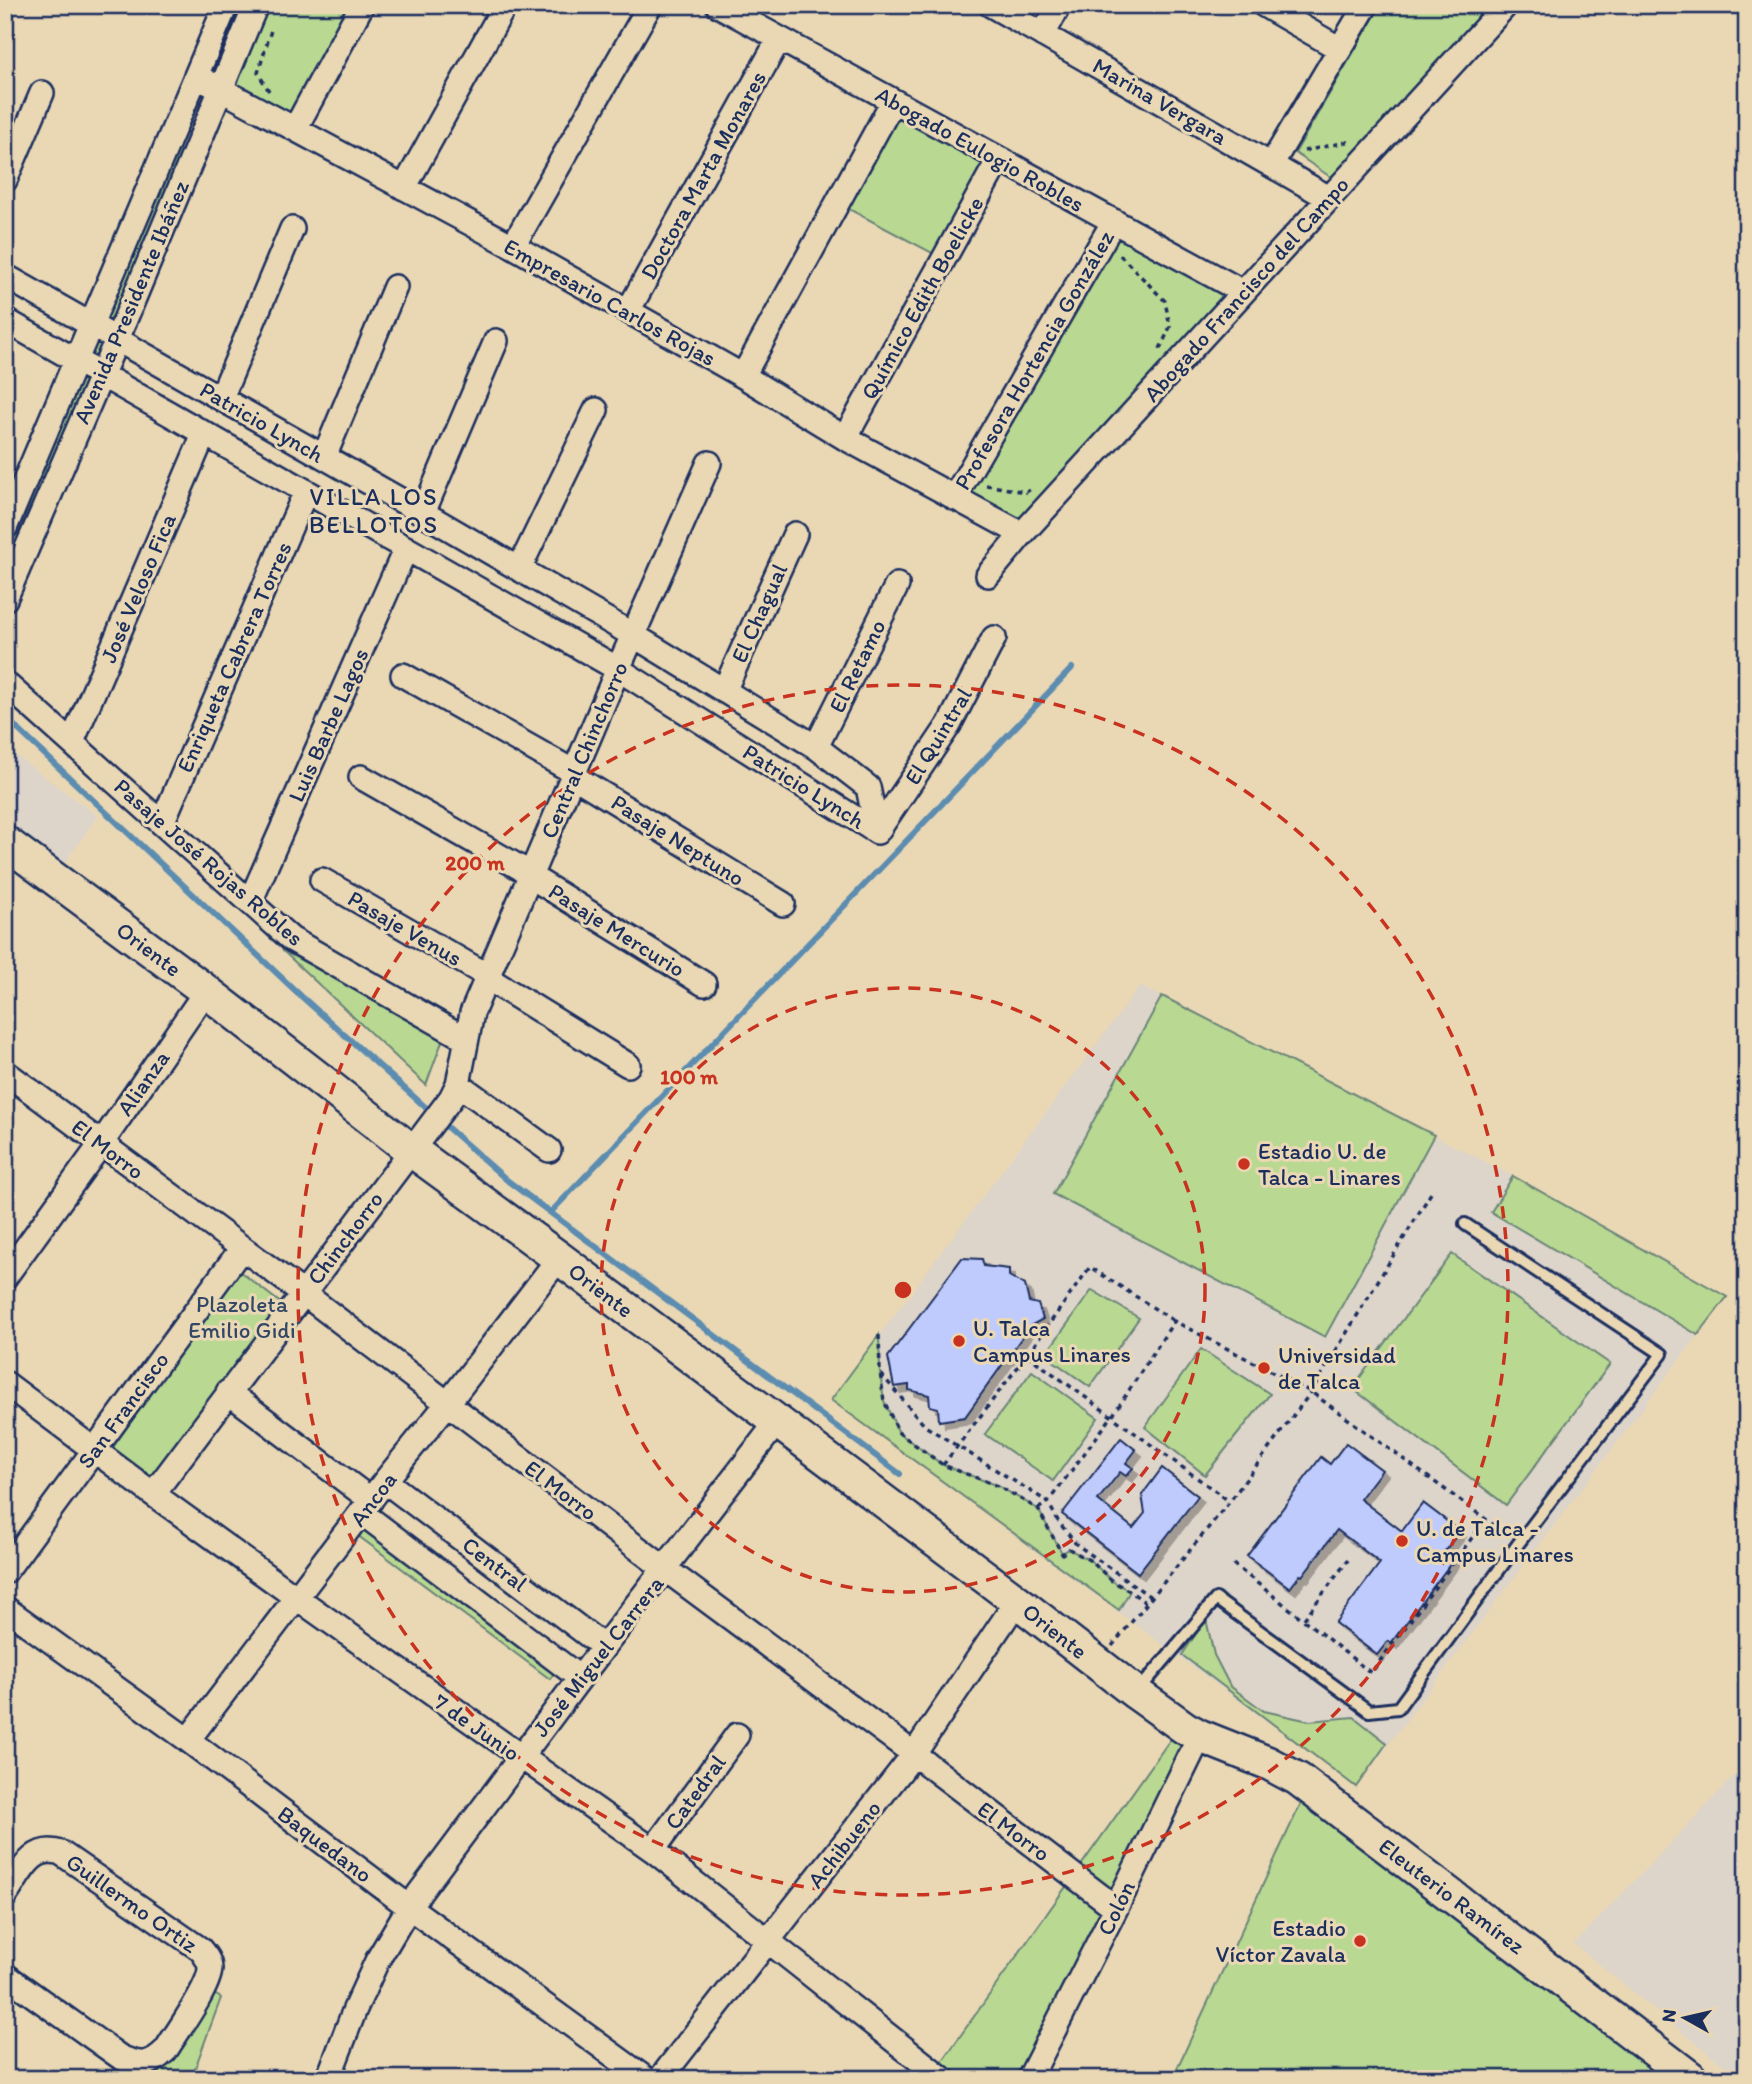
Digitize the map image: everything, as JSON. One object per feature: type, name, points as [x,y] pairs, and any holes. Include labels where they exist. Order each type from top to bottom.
[{"type":"street","name":"Avenida Presidente Ibáñez","points":[[5,528],[93,326],[226,5]]},
{"type":"street","name":"Avenida Presidente Ibáñez","points":[[5,599],[102,375],[256,5]]},
{"type":"street","points":[[295,129],[362,5]]},
{"type":"street","points":[[404,188],[505,5]]},
{"type":"street","points":[[513,246],[650,5]]},
{"type":"street","name":"Abogado Eulogio Robles","points":[[718,5],[999,159],[1109,230],[1243,292]]},
{"type":"street","name":"Marina Vergara","points":[[991,5],[1329,198]]},
{"type":"street","points":[[1043,35],[1059,5]]},
{"type":"street","points":[[1265,5],[1340,49]]},
{"type":"street","points":[[1271,165],[1366,5]]},
{"type":"street","name":"Abogado Francisco del Campo","points":[[988,575],[1022,534],[1506,5]]},
{"type":"street","name":"Doctora Marta Monares","points":[[628,311],[779,39]]},
{"type":"street","name":"Empresario Carlos Rojas","points":[[196,76],[513,246],[743,376],[845,438],[958,490],[1022,534]]},
{"type":"street","points":[[5,180],[42,93]]},
{"type":"street","points":[[743,376],[893,101]]},
{"type":"street","name":"Químico Edith Boelicke","points":[[845,438],[999,159]]},
{"type":"street","points":[[221,398],[292,229]]},
{"type":"street","name":"Profesora Hortencia González","points":[[958,490],[1109,230]]},
{"type":"street","name":"Patricio Lynch","points":[[5,276],[423,513],[633,635],[816,747],[868,787],[877,832]]},
{"type":"street","points":[[324,457],[395,287]]},
{"type":"street","name":"Patricio Lynch","points":[[5,320],[618,669],[877,832]]},
{"type":"street","points":[[423,513],[496,341]]},
{"type":"street","points":[[519,569],[596,410]]},
{"type":"street","name":"José Veloso Fica","points":[[72,742],[204,434]]},
{"type":"street","name":"Central Chinchorro","points":[[411,1150],[455,1091],[469,1020],[709,463]]},
{"type":"street","name":"Enriqueta Cabrera Torres","points":[[162,823],[306,491]]},
{"type":"street","name":"El Chagual","points":[[724,691],[795,534]]},
{"type":"street","name":"Luis Barbe Lagos","points":[[250,902],[405,548]]},
{"type":"street","name":"El Retamo","points":[[816,747],[897,585]]},
{"type":"street","name":"El Quintral","points":[[877,832],[949,724],[994,638]]},
{"type":"street","name":"Pasaje Neptuno","points":[[403,675],[574,774],[783,904]]},
{"type":"street","name":"Pasaje José Rojas Robles","points":[[5,683],[291,939],[466,1039]]},
{"type":"street","name":"Pasaje Mercurio","points":[[361,777],[531,875],[705,984]]},
{"type":"street","name":"Oriente","points":[[5,842],[206,991],[411,1150],[1017,1601],[1097,1664],[1200,1736]]},
{"type":"street","name":"Pasaje Venus","points":[[322,880],[488,977],[628,1065]]},
{"type":"street","name":"Alianza","points":[[5,1277],[206,991]]},
{"type":"street","name":"El Morro","points":[[5,1072],[303,1293],[1116,1908]]},
{"type":"street","points":[[455,1091],[549,1150]]},
{"type":"street","name":"Chinchorro","points":[[153,1494],[411,1150]]},
{"type":"street","name":"San Francisco","points":[[5,1572],[242,1248]]},
{"type":"street","name":"Ancoa","points":[[188,1740],[559,1258]]},
{"type":"street","name":"7 de Junio","points":[[5,1383],[297,1598],[653,1850],[943,2079]]},
{"type":"street","name":"Central","points":[[228,1392],[580,1678]]},
{"type":"street","name":"José Miguel Carrera","points":[[328,2079],[377,1961],[409,1907],[520,1757],[777,1422]]},
{"type":"street","name":"Central","points":[[385,1481],[604,1647]]},
{"type":"street","name":"Achibueno","points":[[660,2079],[914,1754],[1017,1601]]},
{"type":"street","name":"Baquedano","points":[[5,1608],[646,2079]]},
{"type":"street","name":"Catedral","points":[[653,1850],[737,1735]]},
{"type":"street","name":"Colón","points":[[1030,2079],[1200,1736]]},
{"type":"street","name":"Eleuterio Ramírez","points":[[1200,1736],[1268,1763],[1298,1779],[1692,2079]]},
{"type":"street","name":"Guillermo Ortiz","points":[[5,1896],[35,1855],[43,1850],[61,1853],[200,1949],[208,1959],[210,1969],[206,1983],[166,2050],[144,2064],[120,2057],[5,1975]]},
{"type":"lane","points":[[125,5],[149,5]]},
{"type":"lane","points":[[1136,1693],[1216,1599],[1368,1711],[1398,1708],[1662,1354],[1465,1224]]},
{"type":"path","points":[[271,94],[258,73],[273,24]]},
{"type":"path","points":[[1109,230],[1165,302],[1170,327],[1161,347],[1152,357]]},
{"type":"path","points":[[958,490],[1026,492],[1035,487]]},
{"type":"path","points":[[1097,1664],[1230,1501],[1311,1392],[1432,1194]]},
{"type":"path","points":[[943,1465],[1090,1267],[1174,1321],[1311,1392],[1518,1544]]},
{"type":"path","points":[[1038,1509],[1048,1502],[1113,1415],[1174,1321]]},
{"type":"path","points":[[879,1335],[884,1401],[899,1433],[943,1465],[998,1486],[1038,1509],[1062,1554],[1069,1549],[1091,1561],[1112,1581],[1147,1604]]},
{"type":"path","points":[[1027,1354],[1230,1501]]},
{"type":"path","points":[[880,1372],[925,1426],[1048,1502],[1058,1521],[1076,1544],[1152,1598]]},
{"type":"path","points":[[1233,1564],[1371,1673],[1487,1519]]},
{"type":"path","points":[[1304,1619],[1348,1560]]},
{"type":"shaded area","points":[[11,752],[98,816],[61,868],[5,827],[5,760]]},
{"type":"shaded area","name":"Universidad de Talca","points":[[1140,986],[1513,1176],[1727,1297],[1356,1787],[831,1400]]},
{"type":"shaded area","points":[[1747,1763],[1747,2079],[1740,2079],[1574,1944]]},
{"type":"green space","points":[[262,5],[353,5],[291,119],[229,85]]},
{"type":"green space","points":[[1381,5],[1493,5],[1335,180],[1295,153]]},
{"type":"green space","points":[[895,114],[987,160],[934,254],[845,207]]},
{"type":"green space","points":[[175,148],[193,156],[5,597],[5,543]]},
{"type":"green space","points":[[1118,232],[1227,293],[1020,521],[966,493]]},
{"type":"green space","points":[[282,950],[444,1036],[426,1085]]},
{"type":"green space","name":"Estadio U. de Talca - Linares","points":[[1162,996],[1434,1135],[1325,1337],[1053,1194]]},
{"type":"green space","points":[[1513,1176],[1727,1297],[1698,1335],[1491,1212]]},
{"type":"green space","points":[[1452,1254],[1610,1364],[1506,1505],[1352,1388]]},
{"type":"green space","name":"Plazoleta Emilio Gidi","points":[[238,1270],[287,1308],[155,1483],[111,1450]]},
{"type":"green space","points":[[1092,1290],[1139,1318],[1090,1387],[1045,1355]]},
{"type":"green space","points":[[879,1335],[884,1401],[899,1433],[943,1465],[998,1486],[1038,1509],[1062,1553],[1069,1549],[1091,1561],[1112,1581],[1130,1591],[1119,1610],[831,1400]]},
{"type":"green space","points":[[1201,1349],[1270,1394],[1205,1475],[1145,1427]]},
{"type":"green space","points":[[1032,1371],[1098,1418],[1053,1481],[985,1434]]},
{"type":"green space","points":[[370,1510],[566,1655],[550,1679],[353,1532]]},
{"type":"green space","points":[[1206,1619],[1214,1655],[1230,1686],[1264,1711],[1309,1721],[1354,1717],[1387,1743],[1356,1787],[1182,1655]]},
{"type":"green space","points":[[1172,1737],[1190,1747],[1025,2079],[941,2079],[934,2073]]},
{"type":"green space","name":"Estadio Víctor Zavala","points":[[1301,1803],[1666,2079],[1172,2079]]},
{"type":"green space","points":[[207,1990],[221,1998],[191,2079],[157,2079],[156,2078]]},
{"type":"building","name":"U. Talca Campus Linares","points":[[962,1258],[982,1259],[984,1266],[1009,1269],[1009,1276],[1025,1285],[1029,1302],[1038,1304],[1043,1319],[1030,1326],[965,1417],[939,1421],[938,1408],[930,1406],[929,1395],[909,1390],[909,1385],[894,1387],[888,1357]]},
{"type":"building","points":[[1121,1438],[1136,1450],[1126,1463],[1133,1468],[1126,1476],[1120,1472],[1098,1500],[1133,1528],[1145,1513],[1142,1495],[1162,1468],[1198,1496],[1138,1573],[1062,1514]]},
{"type":"building","name":"U. de Talca - Campus Linares","points":[[1346,1443],[1382,1470],[1360,1499],[1402,1531],[1423,1503],[1460,1531],[1444,1552],[1454,1559],[1391,1643],[1388,1641],[1377,1655],[1335,1623],[1380,1563],[1337,1530],[1290,1588],[1247,1556],[1321,1457],[1330,1464]]},
{"type":"waterway","points":[[551,1212],[1072,668]]},
{"type":"waterway","points":[[5,717],[301,996],[432,1113]]},
{"type":"waterway","points":[[440,1121],[508,1181],[900,1474]]},
{"type":"place","name":"Estadio U. de Talca - Linares","points":[[1244,1164]]},
{"type":"place","name":"U. Talca Campus Linares","points":[[959,1341]]},
{"type":"place","name":"Universidad de Talca","points":[[1264,1368]]},
{"type":"place","name":"U. de Talca - Campus Linares","points":[[1402,1541]]},
{"type":"place","name":"Estadio Víctor Zavala","points":[[1360,1941]]},
{"type":"district","name":"VILLA LOS BELLOTOS","points":[[374,511]]}]
